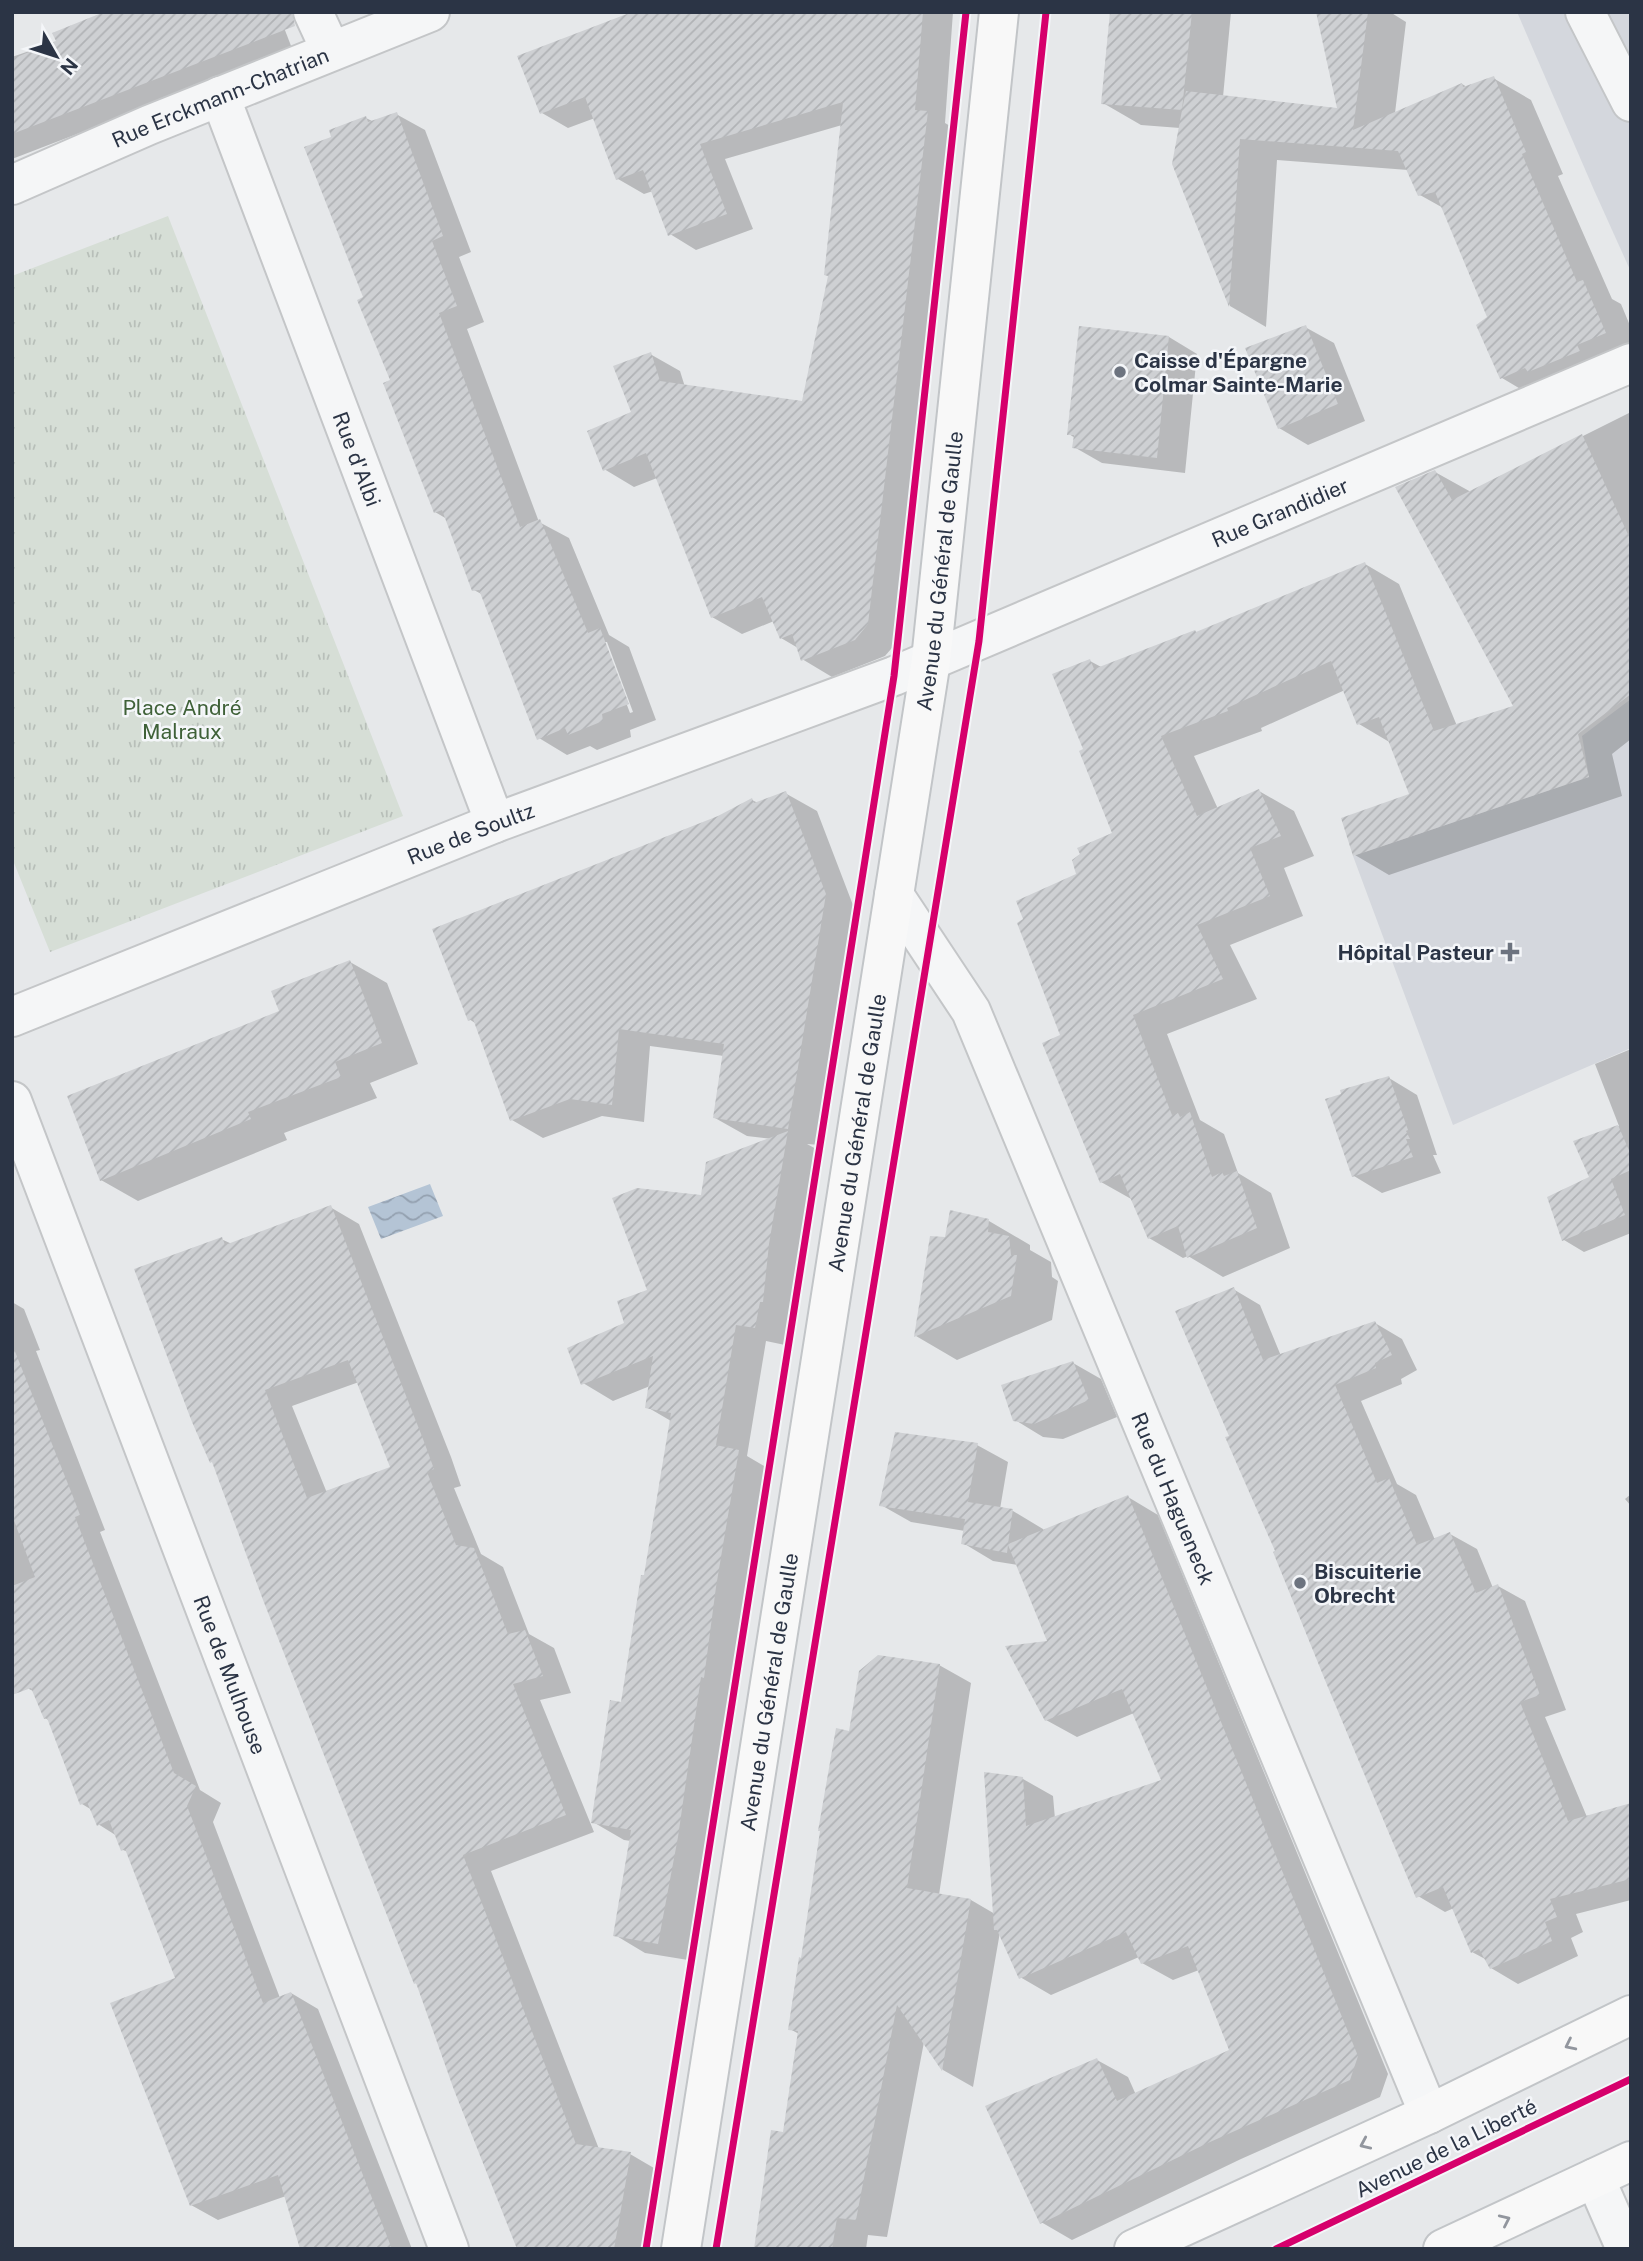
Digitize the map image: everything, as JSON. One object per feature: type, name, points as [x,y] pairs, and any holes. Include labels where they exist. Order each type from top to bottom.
[{"type":"main road","name":"Avenue du Général de Gaulle","points":[[681,2249],[931,660],[999,12]]},
{"type":"main road","name":"Avenue de la Liberté","points":[[1134,2249],[1429,2115],[1631,2015]]},
{"type":"main road","points":[[1443,2249],[1631,2161]]},
{"type":"street","points":[[313,12],[331,51]]},
{"type":"street","name":"Rue Erckmann-Chatrian","points":[[12,185],[220,96],[429,12]]},
{"type":"street","points":[[1585,12],[1631,102]]},
{"type":"street","name":"Rue d'Albi","points":[[220,96],[495,823]]},
{"type":"street","name":"Rue Grandidier","points":[[931,660],[1631,363]]},
{"type":"street","name":"Rue de Soultz","points":[[12,1017],[495,823],[931,660]]},
{"type":"street","name":"Rue du Hagueneck","points":[[894,895],[971,1011],[1429,2115]]},
{"type":"street","name":"Rue de Mulhouse","points":[[12,1101],[449,2249]]},
{"type":"street","points":[[1595,2178],[1626,2249]]},
{"type":"shaded area","points":[[1517,12],[1631,12],[1631,272],[1594,190]]},
{"type":"shaded area","name":"Hôpital Pasteur","points":[[1631,699],[1631,1048],[1453,1125],[1353,856],[1589,777],[1582,736]]},
{"type":"green space","name":"Place André Malraux","points":[[168,216],[403,816],[50,952],[12,858],[12,276]]},
{"type":"water","points":[[430,1184],[443,1216],[381,1239],[368,1207]]},
{"type":"building","points":[[104,12],[292,12],[295,26],[12,134],[12,59],[56,41],[52,33]]},
{"type":"building","points":[[632,12],[923,12],[915,110],[928,111],[868,624],[855,640],[801,661],[792,634],[780,639],[762,597],[711,618],[646,453],[603,471],[587,431],[631,412],[613,366],[651,352],[660,381],[802,401],[828,276],[824,275],[843,102],[700,144],[727,214],[668,236],[643,170],[616,180],[585,97],[540,114],[517,56]]},
{"type":"building","points":[[1110,12],[1192,12],[1182,110],[1101,104]]},
{"type":"building","points":[[1316,12],[1368,12],[1353,130],[1462,83],[1463,87],[1494,76],[1526,152],[1522,154],[1577,282],[1583,280],[1606,333],[1577,345],[1580,351],[1528,372],[1525,368],[1500,379],[1476,325],[1487,317],[1435,192],[1418,196],[1398,151],[1240,139],[1229,307],[1172,164],[1186,91],[1337,108]]},
{"type":"building","points":[[397,112],[443,236],[432,241],[457,306],[439,313],[520,527],[540,519],[588,633],[600,628],[629,704],[602,714],[603,721],[568,735],[565,728],[537,740],[479,590],[472,591],[442,510],[434,513],[383,383],[390,380],[357,300],[363,297],[304,147],[331,137],[329,130],[366,116],[368,122]]},
{"type":"building","points":[[1306,325],[1338,404],[1278,429],[1245,348]]},
{"type":"building","name":"Caisse d'Épargne Colmar Sainte-Marie","points":[[1079,326],[1169,336],[1157,458],[1072,448],[1074,435],[1067,435]]},
{"type":"building","points":[[1582,434],[1631,541],[1631,694],[1578,734],[1589,777],[1353,856],[1341,818],[1409,794],[1379,717],[1357,725],[1331,661],[1227,708],[1228,711],[1161,736],[1197,816],[1259,789],[1281,836],[1250,848],[1270,896],[1197,925],[1223,979],[1133,1015],[1172,1115],[1178,1113],[1180,1117],[1190,1112],[1212,1177],[1222,1172],[1224,1176],[1237,1171],[1257,1228],[1187,1258],[1178,1226],[1148,1239],[1120,1174],[1100,1183],[1042,1043],[1060,1035],[1017,923],[1023,919],[1016,901],[1076,874],[1072,860],[1080,854],[1077,848],[1112,833],[1079,751],[1083,749],[1052,674],[1090,659],[1094,669],[1195,630],[1196,632],[1365,562],[1434,731],[1513,706],[1395,487],[1435,470],[1452,500]]},
{"type":"building","points":[[786,791],[826,894],[788,1129],[713,1118],[724,1044],[619,1029],[612,1105],[570,1099],[510,1121],[473,1019],[468,1021],[432,929],[718,816],[752,798],[754,803]]},
{"type":"building","points":[[350,960],[382,1043],[335,1062],[341,1077],[248,1112],[251,1119],[100,1181],[67,1096],[279,1011],[271,991]]},
{"type":"building","points":[[1389,1076],[1408,1130],[1406,1131],[1410,1139],[1406,1139],[1413,1157],[1352,1177],[1325,1099],[1341,1094],[1340,1090]]},
{"type":"building","points":[[1618,1125],[1631,1155],[1631,1170],[1611,1179],[1625,1215],[1562,1241],[1547,1197],[1589,1177],[1573,1141]]},
{"type":"building","points":[[788,1131],[769,1244],[763,1302],[760,1302],[755,1328],[736,1325],[716,1445],[739,1450],[704,1678],[701,1677],[678,1837],[658,1944],[613,1936],[631,1830],[591,1823],[610,1700],[621,1702],[671,1413],[645,1408],[653,1356],[581,1385],[567,1348],[624,1323],[617,1301],[647,1290],[612,1198],[637,1188],[701,1195],[706,1162]]},
{"type":"building","points":[[331,1205],[423,1439],[434,1469],[427,1472],[456,1545],[474,1548],[508,1634],[525,1630],[543,1676],[513,1684],[566,1815],[463,1855],[576,2144],[631,2152],[614,2249],[517,2249],[454,2090],[416,1983],[414,1984],[263,1600],[212,1462],[210,1463],[192,1422],[134,1269],[222,1237],[225,1245]],"holes":[[[348,1360],[390,1467],[307,1498],[265,1390]]]},
{"type":"building","points":[[950,1210],[989,1219],[988,1232],[1009,1236],[1011,1255],[1017,1255],[1011,1296],[914,1337],[930,1236],[945,1237]]},
{"type":"building","points":[[1234,1287],[1263,1360],[1375,1321],[1392,1355],[1375,1363],[1376,1368],[1335,1385],[1377,1483],[1389,1478],[1417,1545],[1450,1532],[1476,1593],[1498,1584],[1540,1695],[1520,1702],[1568,1821],[1631,1803],[1631,1879],[1550,1899],[1557,1917],[1545,1922],[1552,1941],[1490,1969],[1479,1949],[1471,1953],[1443,1887],[1416,1898],[1327,1685],[1273,1552],[1275,1551],[1225,1437],[1229,1436],[1175,1311]]},
{"type":"building","points":[[12,1349],[72,1494],[80,1515],[75,1517],[174,1773],[196,1786],[187,1806],[263,2003],[291,1992],[392,2249],[300,2249],[278,2175],[190,2206],[110,2003],[175,1978],[125,1849],[121,1851],[109,1820],[97,1826],[87,1802],[80,1805],[47,1718],[44,1719],[31,1688],[12,1695],[12,1586],[35,1577],[12,1515]]},
{"type":"building","points":[[1073,1361],[1089,1400],[1034,1424],[1013,1421],[1001,1385]]},
{"type":"building","points":[[895,1432],[978,1443],[968,1502],[1013,1509],[1008,1544],[1128,1495],[1358,2056],[1350,2080],[1210,2142],[1040,2224],[985,2106],[1097,2058],[1117,2101],[1229,2050],[1188,1946],[1141,1964],[1126,1932],[1019,1979],[997,1930],[994,1930],[984,1772],[1023,1777],[1026,1826],[1161,1780],[1122,1689],[1045,1721],[1005,1646],[1047,1641],[1008,1545],[1007,1553],[961,1544],[965,1519],[879,1506]]},
{"type":"building","points":[[878,1655],[940,1664],[907,1888],[971,1899],[942,2071],[897,2005],[856,2220],[837,2218],[832,2249],[754,2249],[771,2130],[783,2132],[798,2031],[788,2030],[836,1728],[849,1731],[859,1671]]},
{"type":"cycle path","points":[[646,2249],[894,676],[966,12]]},
{"type":"cycle path","points":[[716,2249],[979,641],[1046,12]]},
{"type":"cycle path","points":[[1276,2249],[1631,2079]]},
{"type":"place","name":"Caisse d'Épargne Colmar Sainte-Marie","points":[[1120,372]]},
{"type":"place","name":"Hôpital Pasteur","points":[[1510,952]]},
{"type":"place","name":"Biscuiterie Obrecht","points":[[1300,1583]]}]
